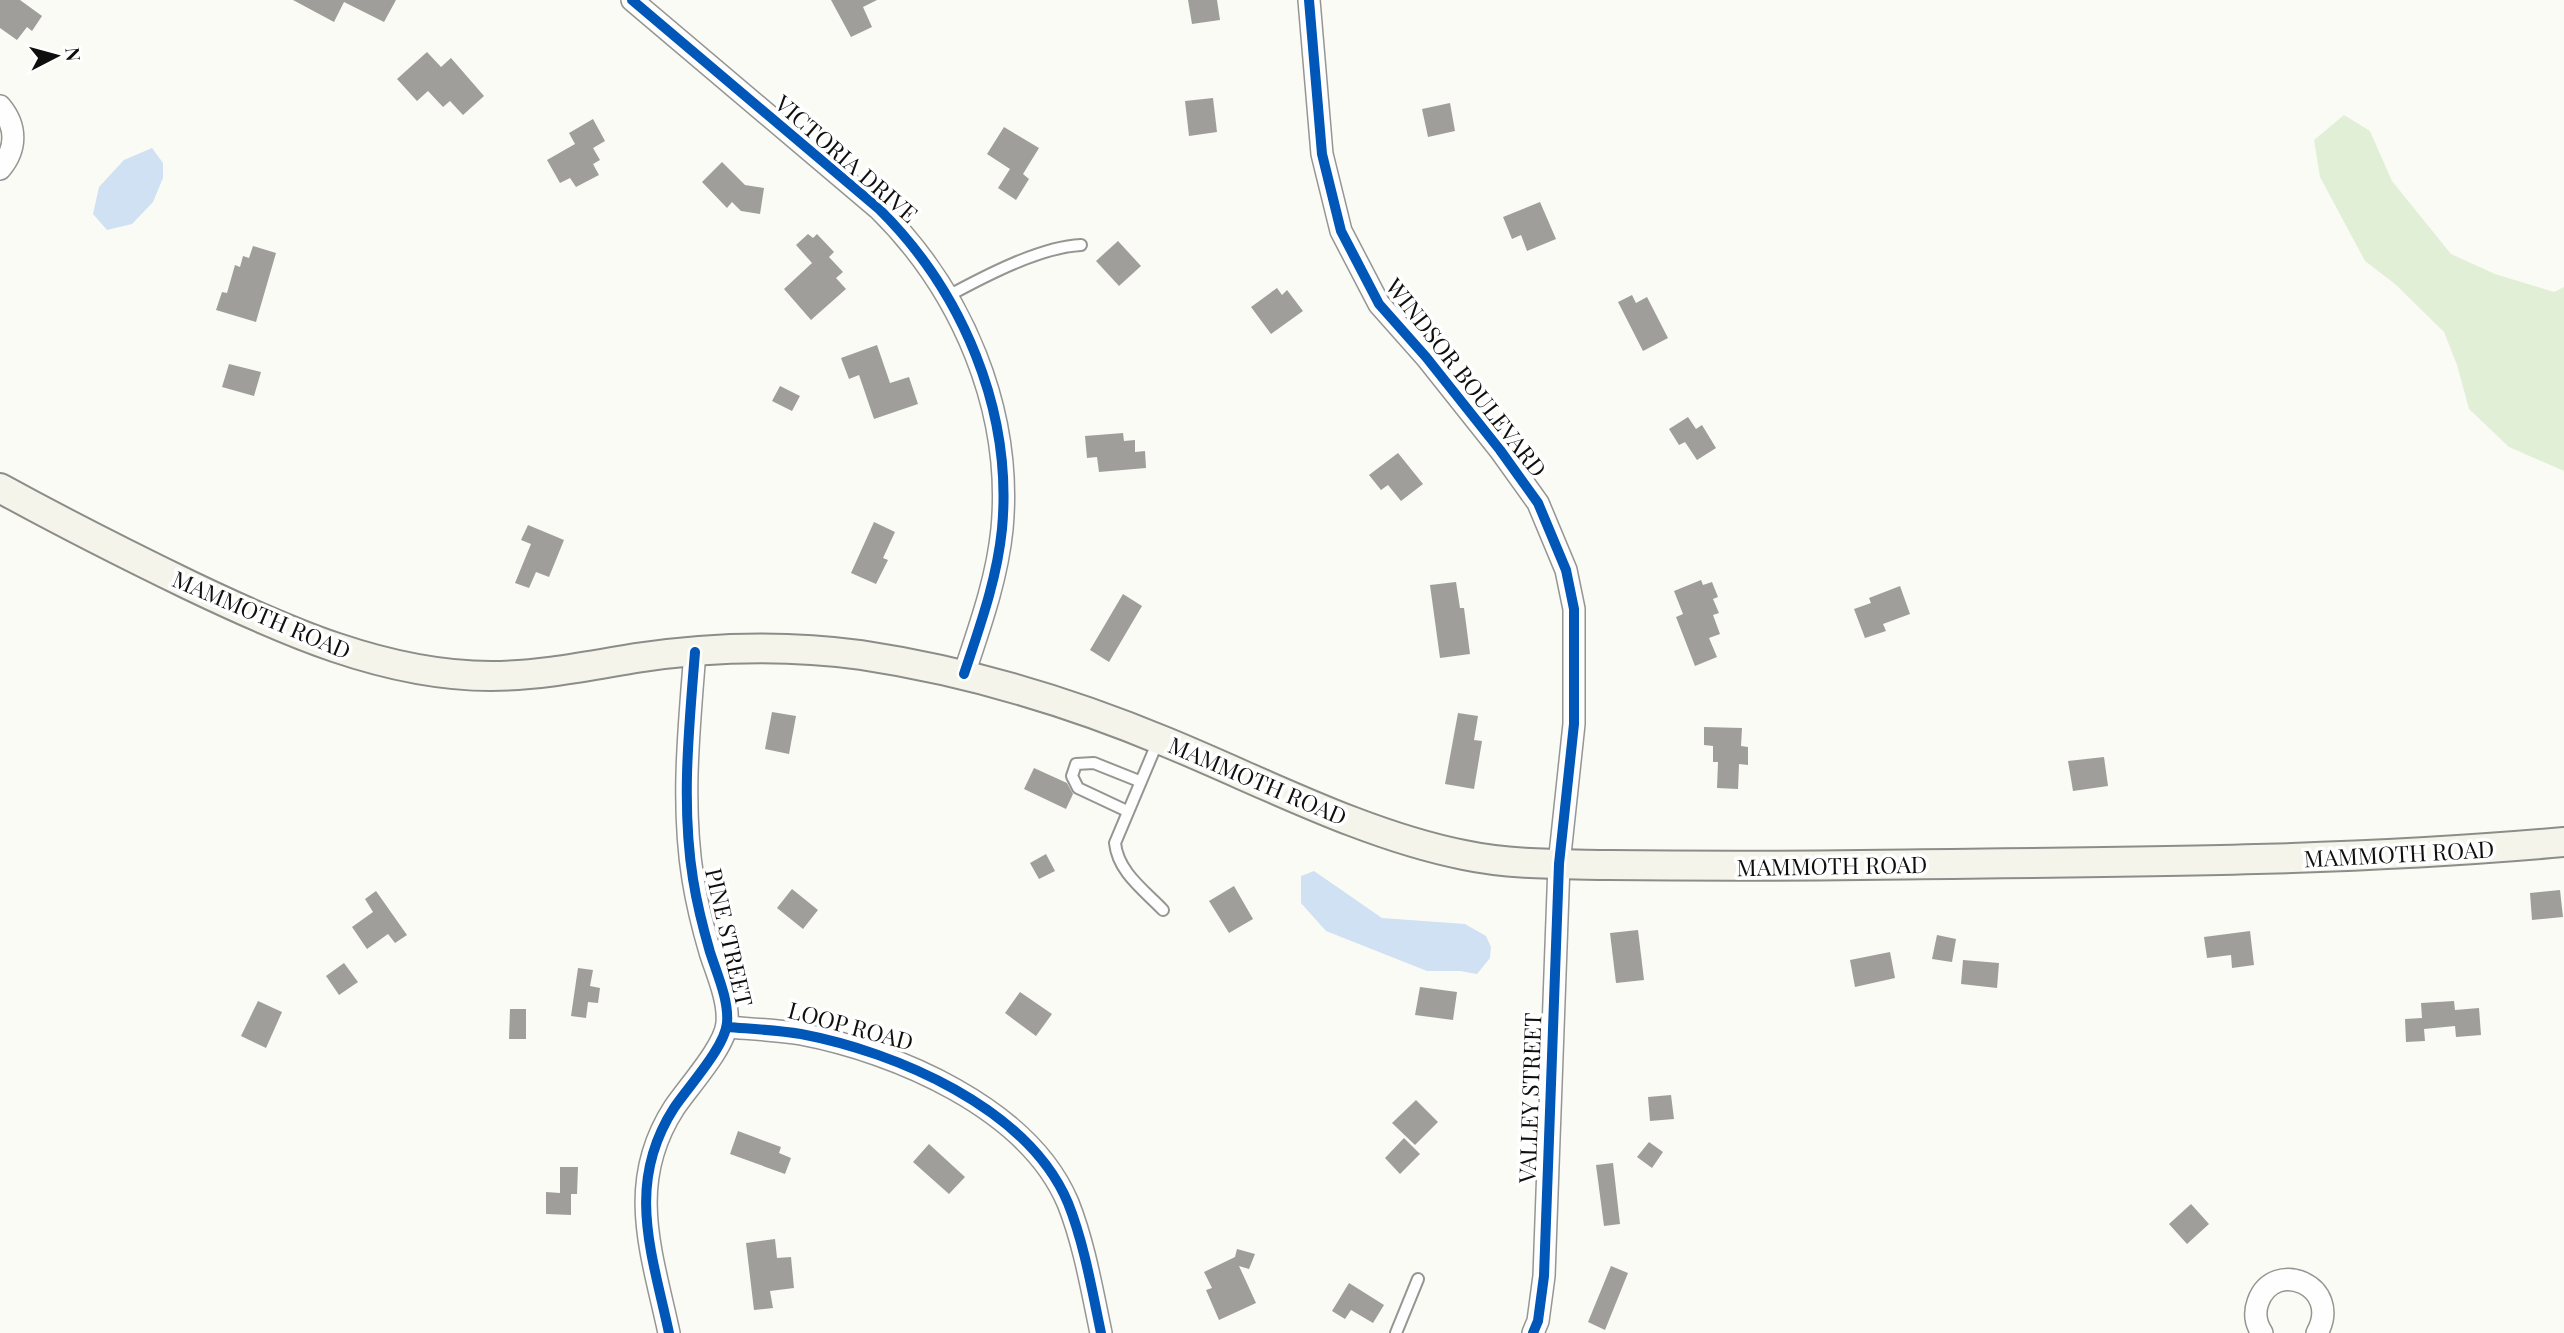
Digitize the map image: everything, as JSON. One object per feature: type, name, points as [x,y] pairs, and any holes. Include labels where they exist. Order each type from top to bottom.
[{"type":"main road","name":"MAMMOTH ROAD","points":[[0,488],[90,538],[215,598],[284,629],[365,657],[433,673],[494,676],[527,675],[640,657],[785,649],[826,651],[964,674],[1094,713],[1351,820],[1417,843],[1463,855],[1511,862],[1712,867],[2329,858],[2564,842]]},
{"type":"street","name":"VICTORIA DRIVE","points":[[632,0],[879,209],[928,264],[948,296],[973,348],[985,381],[993,417],[1002,489],[1002,527],[989,598],[964,674]]},
{"type":"street","name":"WINDSOR BOULEVARD","points":[[1309,0],[1322,154],[1340,232],[1380,304],[1493,441],[1538,503],[1566,570],[1574,609],[1574,701],[1559,864]]},
{"type":"street","points":[[0,106],[10,122],[13,141],[7,160],[0,169]]},
{"type":"street","name":"PINE STREET","points":[[669,1333],[647,1229],[645,1187],[654,1147],[663,1127],[723,1039],[727,1027],[727,1013],[698,903],[687,822],[687,769],[695,652]]},
{"type":"street","name":"VALLEY STREET","points":[[1533,1333],[1538,1321],[1544,1276],[1559,864]]},
{"type":"street","name":"LOOP ROAD","points":[[727,1027],[802,1034],[886,1057],[961,1093],[1014,1132],[1040,1159],[1068,1203],[1101,1333]]},
{"type":"street","points":[[2262,1333],[2256,1319],[2256,1307],[2260,1297],[2267,1287],[2289,1279],[2300,1281],[2317,1294],[2323,1314],[2317,1333]]},
{"type":"lane","points":[[948,296],[990,273],[1065,246],[1081,245]]},
{"type":"lane","points":[[1159,738],[1115,843],[1116,857],[1122,868],[1163,910]]},
{"type":"lane","points":[[1127,811],[1078,788],[1072,776],[1076,764],[1094,762],[1139,781]]},
{"type":"lane","points":[[1396,1333],[1418,1279]]},
{"type":"green space","points":[[2344,115],[2370,131],[2392,181],[2451,254],[2495,274],[2554,292],[2564,287],[2564,471],[2509,447],[2469,409],[2457,365],[2444,332],[2395,284],[2365,261],[2320,177],[2314,140]]},
{"type":"water","points":[[152,148],[163,163],[163,178],[153,202],[132,224],[107,230],[93,214],[99,187],[124,160]]},
{"type":"water","points":[[1314,871],[1382,918],[1465,924],[1486,936],[1491,947],[1490,958],[1477,974],[1427,971],[1326,931],[1301,903],[1301,876]]},
{"type":"building","points":[[0,0],[20,0],[42,16],[32,31],[27,27],[17,40],[0,28]]},
{"type":"building","points":[[293,0],[396,0],[384,22],[344,2],[334,22]]},
{"type":"building","points":[[831,0],[877,0],[863,7],[872,27],[851,37]]},
{"type":"building","points":[[1188,0],[1217,0],[1220,20],[1192,24]]},
{"type":"building","points":[[427,52],[441,67],[451,58],[484,96],[463,115],[450,101],[443,107],[428,91],[417,101],[397,79]]},
{"type":"building","points":[[1213,98],[1217,132],[1189,136],[1185,101]]},
{"type":"building","points":[[1450,103],[1455,131],[1428,137],[1422,109]]},
{"type":"building","points":[[593,119],[605,141],[593,148],[600,160],[593,164],[599,175],[576,187],[570,178],[560,183],[547,160],[575,144],[569,133]]},
{"type":"building","points":[[1004,127],[1039,148],[1023,174],[1029,179],[1016,200],[998,188],[1010,169],[987,154]]},
{"type":"building","points":[[722,162],[745,185],[764,188],[760,214],[741,211],[732,202],[727,208],[702,182]]},
{"type":"building","points":[[1540,202],[1556,239],[1527,251],[1521,235],[1512,239],[1503,217]]},
{"type":"building","points":[[808,234],[813,238],[817,234],[834,252],[829,257],[843,272],[836,278],[846,289],[811,320],[784,289],[812,263],[796,245]]},
{"type":"building","points":[[1118,241],[1141,266],[1119,286],[1096,261]]},
{"type":"building","points":[[253,246],[276,253],[256,322],[216,310],[222,292],[227,293],[235,265],[240,267],[243,256],[249,258]]},
{"type":"building","points":[[1277,288],[1282,295],[1287,290],[1303,311],[1271,334],[1251,307]]},
{"type":"building","points":[[1632,295],[1636,303],[1647,297],[1668,338],[1643,351],[1618,302]]},
{"type":"building","points":[[877,345],[890,383],[909,377],[918,404],[874,419],[859,375],[849,379],[841,358]]},
{"type":"building","points":[[229,364],[261,372],[254,396],[222,387]]},
{"type":"building","points":[[780,386],[800,396],[792,411],[772,401]]},
{"type":"building","points":[[1688,417],[1696,429],[1702,425],[1716,448],[1697,460],[1685,442],[1679,445],[1669,429]]},
{"type":"building","points":[[1123,433],[1124,441],[1135,440],[1135,452],[1145,451],[1146,468],[1099,472],[1097,457],[1087,458],[1085,436]]},
{"type":"building","points":[[1398,453],[1423,484],[1401,501],[1388,485],[1381,490],[1369,475]]},
{"type":"building","points":[[874,522],[895,532],[883,558],[888,560],[876,584],[851,573]]},
{"type":"building","points":[[528,525],[564,540],[549,577],[536,572],[529,588],[515,583],[531,544],[521,540]]},
{"type":"building","points":[[1701,580],[1703,585],[1712,582],[1718,597],[1713,599],[1719,613],[1713,615],[1720,634],[1709,638],[1717,657],[1695,666],[1676,617],[1683,614],[1674,591]]},
{"type":"building","points":[[1456,582],[1460,608],[1464,608],[1470,654],[1440,658],[1430,585]]},
{"type":"building","points":[[1900,586],[1910,614],[1883,624],[1886,631],[1865,638],[1854,609],[1871,603],[1869,598]]},
{"type":"building","points":[[1123,594],[1142,606],[1109,662],[1090,650]]},
{"type":"building","points":[[772,712],[796,716],[789,754],[765,749]]},
{"type":"building","points":[[1458,713],[1478,716],[1474,740],[1482,741],[1474,789],[1445,784]]},
{"type":"building","points":[[1704,727],[1742,728],[1741,746],[1748,747],[1748,765],[1739,764],[1738,789],[1717,788],[1718,762],[1713,762],[1713,746],[1704,745]]},
{"type":"building","points":[[2104,757],[2108,786],[2073,791],[2068,761]]},
{"type":"building","points":[[1034,768],[1067,783],[1073,794],[1066,809],[1024,789]]},
{"type":"building","points":[[1046,854],[1055,871],[1039,879],[1030,863]]},
{"type":"building","points":[[1234,886],[1253,919],[1229,933],[1209,901]]},
{"type":"building","points":[[792,889],[818,910],[803,929],[777,908]]},
{"type":"building","points":[[2560,890],[2563,917],[2532,920],[2530,893]]},
{"type":"building","points":[[376,891],[407,935],[395,943],[388,934],[367,949],[352,927],[373,912],[365,899]]},
{"type":"building","points":[[1638,930],[1644,980],[1616,983],[1610,933]]},
{"type":"building","points":[[2250,931],[2254,965],[2232,968],[2231,955],[2207,958],[2204,937]]},
{"type":"building","points":[[1937,935],[1956,939],[1952,962],[1932,959]]},
{"type":"building","points":[[1890,952],[1895,978],[1855,987],[1850,960]]},
{"type":"building","points":[[1963,960],[1999,963],[1997,988],[1961,984]]},
{"type":"building","points":[[344,963],[358,982],[339,995],[326,976]]},
{"type":"building","points":[[578,968],[593,970],[590,986],[600,988],[598,1003],[588,1002],[586,1018],[571,1016]]},
{"type":"building","points":[[1420,987],[1457,992],[1453,1020],[1415,1015]]},
{"type":"building","points":[[1020,992],[1052,1014],[1036,1036],[1005,1013]]},
{"type":"building","points":[[258,1001],[282,1012],[266,1048],[241,1036]]},
{"type":"building","points":[[2454,1001],[2455,1010],[2479,1008],[2481,1035],[2456,1037],[2455,1026],[2424,1029],[2425,1041],[2406,1042],[2405,1019],[2422,1018],[2421,1003]]},
{"type":"building","points":[[510,1009],[526,1009],[526,1039],[509,1039]]},
{"type":"building","points":[[1671,1095],[1674,1119],[1650,1121],[1648,1097]]},
{"type":"building","points":[[1416,1100],[1438,1122],[1415,1145],[1392,1123]]},
{"type":"building","points":[[738,1131],[781,1147],[779,1153],[791,1158],[785,1174],[730,1154]]},
{"type":"building","points":[[1404,1138],[1420,1154],[1400,1174],[1385,1158]]},
{"type":"building","points":[[1649,1142],[1663,1152],[1652,1168],[1637,1157]]},
{"type":"building","points":[[929,1144],[965,1177],[949,1194],[913,1162]]},
{"type":"building","points":[[1613,1163],[1620,1224],[1604,1226],[1596,1165]]},
{"type":"building","points":[[560,1167],[578,1167],[577,1194],[571,1194],[571,1215],[546,1214],[546,1192],[560,1193]]},
{"type":"building","points":[[2191,1204],[2209,1224],[2187,1244],[2169,1224]]},
{"type":"building","points":[[775,1239],[777,1258],[791,1257],[794,1288],[770,1291],[773,1308],[754,1310],[746,1243]]},
{"type":"building","points":[[1237,1249],[1255,1254],[1249,1269],[1239,1266],[1256,1303],[1219,1320],[1206,1290],[1212,1288],[1204,1272],[1235,1257]]},
{"type":"building","points":[[1611,1266],[1628,1273],[1605,1330],[1588,1322]]},
{"type":"building","points":[[1349,1283],[1384,1305],[1373,1323],[1351,1310],[1345,1319],[1332,1311]]},
{"type":"cycle path","points":[[632,0],[879,209],[909,241],[935,277],[957,315],[976,355],[990,397],[999,440],[1003,484],[1002,529],[996,566],[964,674]]},
{"type":"cycle path","points":[[1309,0],[1322,154],[1341,231],[1379,304],[1426,357],[1500,450],[1538,503],[1566,570],[1574,609],[1574,724],[1559,864],[1544,1276],[1538,1321],[1533,1333]]},
{"type":"cycle path","points":[[669,1333],[650,1247],[646,1191],[650,1164],[659,1136],[674,1108],[713,1055],[725,1033],[727,1023],[724,996],[698,907],[689,851],[687,766],[695,652]]},
{"type":"cycle path","points":[[727,1027],[801,1034],[877,1055],[917,1070],[991,1113],[1023,1139],[1049,1169],[1068,1203],[1083,1250],[1101,1333]]}]
